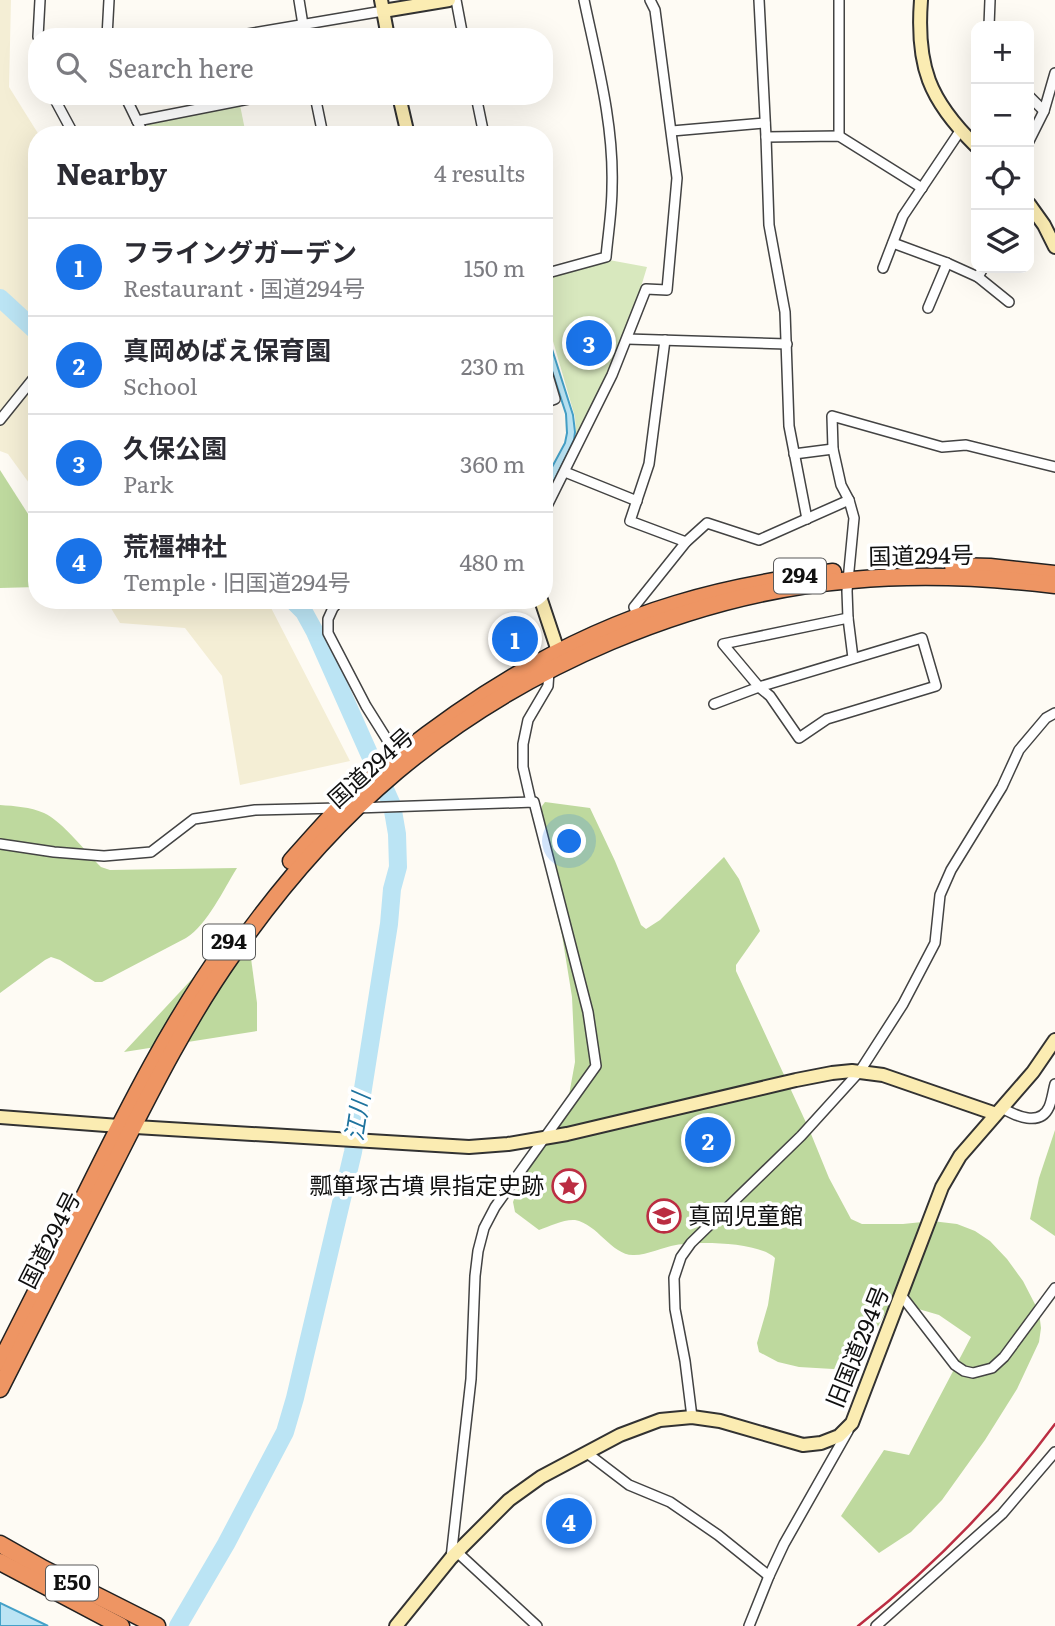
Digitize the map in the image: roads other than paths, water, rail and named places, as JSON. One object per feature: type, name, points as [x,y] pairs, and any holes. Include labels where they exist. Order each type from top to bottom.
[{"type":"highway","name":"国道294号","points":[[0,1389],[171,1031],[221,952],[281,872],[339,808],[372,786],[438,726],[528,667],[556,662],[681,615],[751,597],[848,575],[911,566],[978,567],[1055,574]]},
{"type":"highway","name":"国道294号","points":[[556,662],[638,617],[677,603],[788,578],[848,575],[989,578],[1055,586]]},
{"type":"highway","name":"国道294号","points":[[0,1363],[126,1126],[231,957],[289,880],[356,808],[372,786]]},
{"type":"highway","name":"E50","points":[[0,1544],[150,1623]]},
{"type":"highway","name":"E50","points":[[0,1562],[121,1626]]},
{"type":"street","points":[[38,28],[40,0]]},
{"type":"street","points":[[107,28],[109,0]]},
{"type":"street","points":[[299,0],[304,28]]},
{"type":"street","points":[[285,28],[382,6],[449,0]]},
{"type":"street","points":[[456,0],[462,28]]},
{"type":"street","points":[[553,272],[606,257],[612,187],[610,140],[607,108],[584,0]]},
{"type":"street","points":[[553,495],[612,375],[646,289],[667,290],[677,178],[655,10],[650,0]]},
{"type":"street","points":[[759,0],[769,225],[785,312],[789,426],[807,519]]},
{"type":"street","points":[[839,0],[839,136]]},
{"type":"street","points":[[921,0],[920,43],[928,81],[944,110],[971,141]]},
{"type":"street","points":[[989,21],[990,0]]},
{"type":"street","points":[[382,6],[386,28]]},
{"type":"street","points":[[1034,131],[1044,111],[1055,73]]},
{"type":"street","points":[[1034,101],[1044,111]]},
{"type":"street","points":[[58,105],[69,126]]},
{"type":"street","points":[[129,105],[140,126]]},
{"type":"street","points":[[137,121],[218,105]]},
{"type":"street","points":[[317,105],[321,126]]},
{"type":"street","points":[[401,105],[406,126]]},
{"type":"street","points":[[478,105],[482,126]]},
{"type":"street","points":[[672,131],[765,123]]},
{"type":"street","points":[[883,268],[903,216],[960,131]]},
{"type":"street","points":[[766,137],[839,136],[922,188]]},
{"type":"street","points":[[1033,210],[1055,247]]},
{"type":"street","points":[[893,243],[978,277],[1009,302]]},
{"type":"street","points":[[928,308],[947,263]]},
{"type":"street","points":[[978,277],[980,273]]},
{"type":"street","points":[[628,339],[787,344]]},
{"type":"street","points":[[665,340],[649,464],[630,521],[686,542]]},
{"type":"street","points":[[0,421],[28,385]]},
{"type":"street","points":[[853,658],[848,618],[848,575],[854,518],[841,485],[833,449],[832,416],[942,447],[967,445],[1055,467]]},
{"type":"street","points":[[794,454],[833,449]]},
{"type":"street","points":[[565,472],[637,501]]},
{"type":"street","points":[[638,617],[634,607],[686,542],[707,523],[759,540],[849,500]]},
{"type":"street","points":[[333,609],[328,619],[328,633],[396,763]]},
{"type":"street","points":[[531,803],[523,767],[523,744],[528,720],[548,686],[556,662],[543,609]]},
{"type":"street","points":[[714,704],[759,687],[922,638],[936,685],[827,719],[799,738],[769,696],[759,687],[723,644],[848,618]]},
{"type":"street","points":[[692,1417],[675,1309],[674,1278],[681,1257],[691,1243],[801,1136],[860,1072],[903,1003],[935,943],[940,895],[951,870],[1002,787],[1019,750],[1046,718],[1055,713]]},
{"type":"street","points":[[0,844],[104,856],[151,852],[194,819],[255,810],[534,802],[588,1012],[597,1066],[489,1216],[478,1251],[471,1380],[454,1555],[537,1626]]},
{"type":"street","name":"旧国道294号","points":[[396,1626],[454,1555],[509,1500],[541,1477],[620,1435],[660,1420],[692,1417],[720,1421],[803,1446],[839,1436],[852,1423],[942,1187],[960,1156],[1033,1072],[1055,1040]]},
{"type":"street","points":[[0,1117],[469,1147],[544,1138],[832,1073],[883,1075],[1030,1119],[1039,1118],[1045,1113],[1055,1084]]},
{"type":"street","points":[[901,1295],[955,1365],[973,1373],[992,1368],[1004,1357],[1055,1288]]},
{"type":"street","points":[[749,1626],[793,1526],[852,1423]]},
{"type":"street","points":[[876,1626],[1002,1514],[1055,1452]]},
{"type":"street","points":[[587,1453],[629,1485],[670,1502],[718,1535],[769,1576]]},
{"type":"water","points":[[553,352],[573,415],[575,432],[574,440],[553,483],[553,465],[565,443],[567,433],[566,414],[553,374]]},
{"type":"water","points":[[0,1603],[48,1626],[0,1626]]},
{"type":"waterway","name":"江川","points":[[0,298],[28,324]]},
{"type":"waterway","name":"江川","points":[[178,1626],[226,1544],[285,1432],[295,1398],[353,1152],[389,924],[392,889],[398,867],[397,834],[392,805],[315,632],[301,609]]},
{"type":"railway","points":[[858,1626],[912,1581],[988,1506],[1055,1424]]},
{"type":"place","name":"久保公園","points":[[589,343]]},
{"type":"place","name":"フライングガーデン","points":[[515,639]]},
{"type":"place","name":"真岡めばえ保育園","points":[[708,1140]]},
{"type":"place","name":"瓢箪塚古墳 県指定史跡","points":[[569,1186]]},
{"type":"place","name":"真岡児童館","points":[[664,1216]]},
{"type":"place","name":"荒橿神社","points":[[569,1521]]}]
